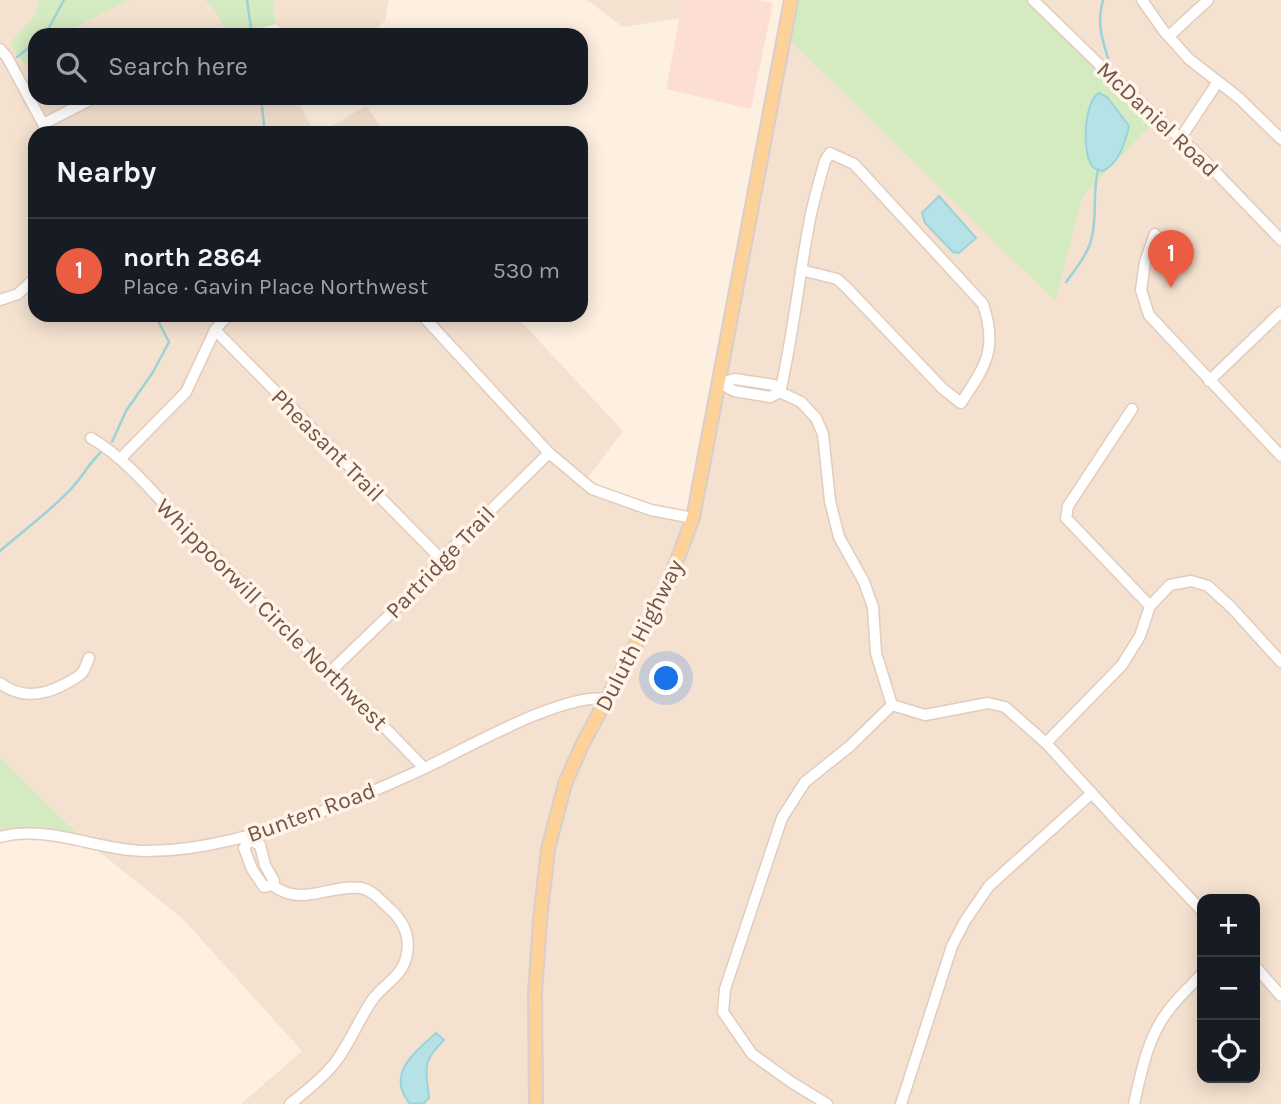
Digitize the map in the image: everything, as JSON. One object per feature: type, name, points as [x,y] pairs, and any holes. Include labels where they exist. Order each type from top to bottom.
[{"type":"main road","name":"Duluth Highway","points":[[536,1104],[536,984],[548,849],[570,769],[668,584],[693,518],[791,0]]},
{"type":"street","name":"McDaniel Road","points":[[1033,0],[1203,159],[1281,240]]},
{"type":"street","points":[[1142,0],[1189,59],[1239,98],[1281,139]]},
{"type":"street","points":[[1169,36],[1208,0]]},
{"type":"street","points":[[0,49],[28,97]]},
{"type":"street","points":[[1180,138],[1217,83]]},
{"type":"street","points":[[32,105],[44,126]]},
{"type":"street","points":[[48,126],[83,105]]},
{"type":"street","points":[[780,392],[795,317],[801,270],[811,213],[825,160],[830,153],[854,164],[983,304],[989,323],[990,352],[961,403],[943,390],[846,286],[837,279],[801,270]]},
{"type":"street","points":[[1155,234],[1145,262],[1141,290],[1149,314],[1281,456]]},
{"type":"street","points":[[0,300],[18,294],[28,285]]},
{"type":"street","points":[[1209,381],[1281,312]]},
{"type":"street","points":[[121,458],[186,391],[215,330],[222,322]]},
{"type":"street","points":[[428,322],[549,453],[592,489],[651,510],[693,518]]},
{"type":"street","name":"Pheasant Trail","points":[[215,330],[441,559]]},
{"type":"street","points":[[720,383],[734,391],[770,397],[780,392]]},
{"type":"street","points":[[780,392],[801,402],[816,418],[823,434],[830,501],[839,537],[864,582],[873,607],[876,653],[892,705]]},
{"type":"street","points":[[1132,410],[1068,506],[1066,518],[1150,606]]},
{"type":"street","name":"Whippoorwill Circle Northwest","points":[[91,438],[121,458],[160,502],[331,671],[424,768]]},
{"type":"street","name":"Partridge Trail","points":[[331,671],[410,595],[441,559],[549,453]]},
{"type":"street","points":[[1046,743],[1122,665],[1140,636],[1150,606],[1170,585],[1191,581],[1208,586],[1281,662]]},
{"type":"street","points":[[0,683],[17,692],[41,693],[53,690],[81,674],[89,658]]},
{"type":"street","name":"Bunten Road","points":[[0,837],[49,836],[145,851],[183,849],[250,838],[313,815],[424,768],[493,733],[548,710],[596,697],[606,699]]},
{"type":"street","points":[[892,705],[925,715],[988,703],[1004,707],[1046,743],[1197,906]]},
{"type":"street","points":[[827,1104],[752,1054],[723,1012],[725,989],[782,818],[805,782],[850,746],[892,705]]},
{"type":"street","points":[[901,1104],[953,946],[965,921],[989,886],[1092,793]]},
{"type":"street","points":[[272,885],[274,880],[267,869],[260,845],[250,838],[244,848],[264,887],[272,885],[288,895],[360,888],[372,892],[397,916],[409,943],[406,961],[393,980],[374,998],[334,1064],[290,1104]]},
{"type":"street","points":[[256,875],[267,869]]},
{"type":"street","points":[[1260,973],[1281,996]]},
{"type":"street","points":[[1134,1104],[1157,1028],[1168,1010],[1197,979]]},
{"type":"shaded area","points":[[0,0],[243,0],[258,28],[28,28],[28,105],[300,105],[311,126],[28,126],[28,322],[522,322],[623,431],[580,488],[699,519],[726,312],[784,34],[1055,300],[1083,196],[1155,121],[1043,0],[1281,0],[1281,1104],[241,1104],[302,1051],[182,918],[82,838],[0,758]]},
{"type":"shaded area","points":[[273,0],[389,0],[385,21],[376,28],[281,28],[276,24]]},
{"type":"shaded area","points":[[587,0],[683,0],[680,18],[623,27]]},
{"type":"shaded area","points":[[683,0],[757,0],[773,3],[751,109],[666,89]]},
{"type":"shaded area","points":[[366,106],[380,126],[332,126]]},
{"type":"green space","points":[[39,0],[129,0],[74,28],[28,28],[28,62],[25,64],[10,44],[36,13]]},
{"type":"green space","points":[[205,0],[273,0],[276,24],[261,28],[224,28]]},
{"type":"green space","points":[[791,0],[1043,0],[1155,121],[1083,196],[1055,301],[784,34]]},
{"type":"green space","points":[[0,758],[82,838],[9,829],[0,833]]},
{"type":"water","points":[[1099,93],[1107,97],[1129,126],[1117,158],[1103,171],[1094,168],[1089,160],[1086,140],[1090,106]]},
{"type":"water","points":[[939,196],[976,238],[959,253],[953,252],[925,223],[922,213]]},
{"type":"water","points":[[436,1033],[444,1040],[428,1060],[429,1098],[424,1103],[410,1104],[403,1093],[402,1073],[412,1056]]},
{"type":"waterway","points":[[49,28],[64,0]]},
{"type":"waterway","points":[[247,0],[251,28]]},
{"type":"waterway","points":[[1103,0],[1100,25],[1110,65]]},
{"type":"waterway","points":[[17,57],[28,48]]},
{"type":"waterway","points":[[262,105],[264,126]]},
{"type":"waterway","points":[[1066,282],[1090,244],[1098,170]]},
{"type":"waterway","points":[[112,442],[126,411],[153,372],[169,342],[159,322]]},
{"type":"waterway","points":[[0,551],[62,498],[101,452]]},
{"type":"place","name":"north 2864","points":[[1171,288]]}]
